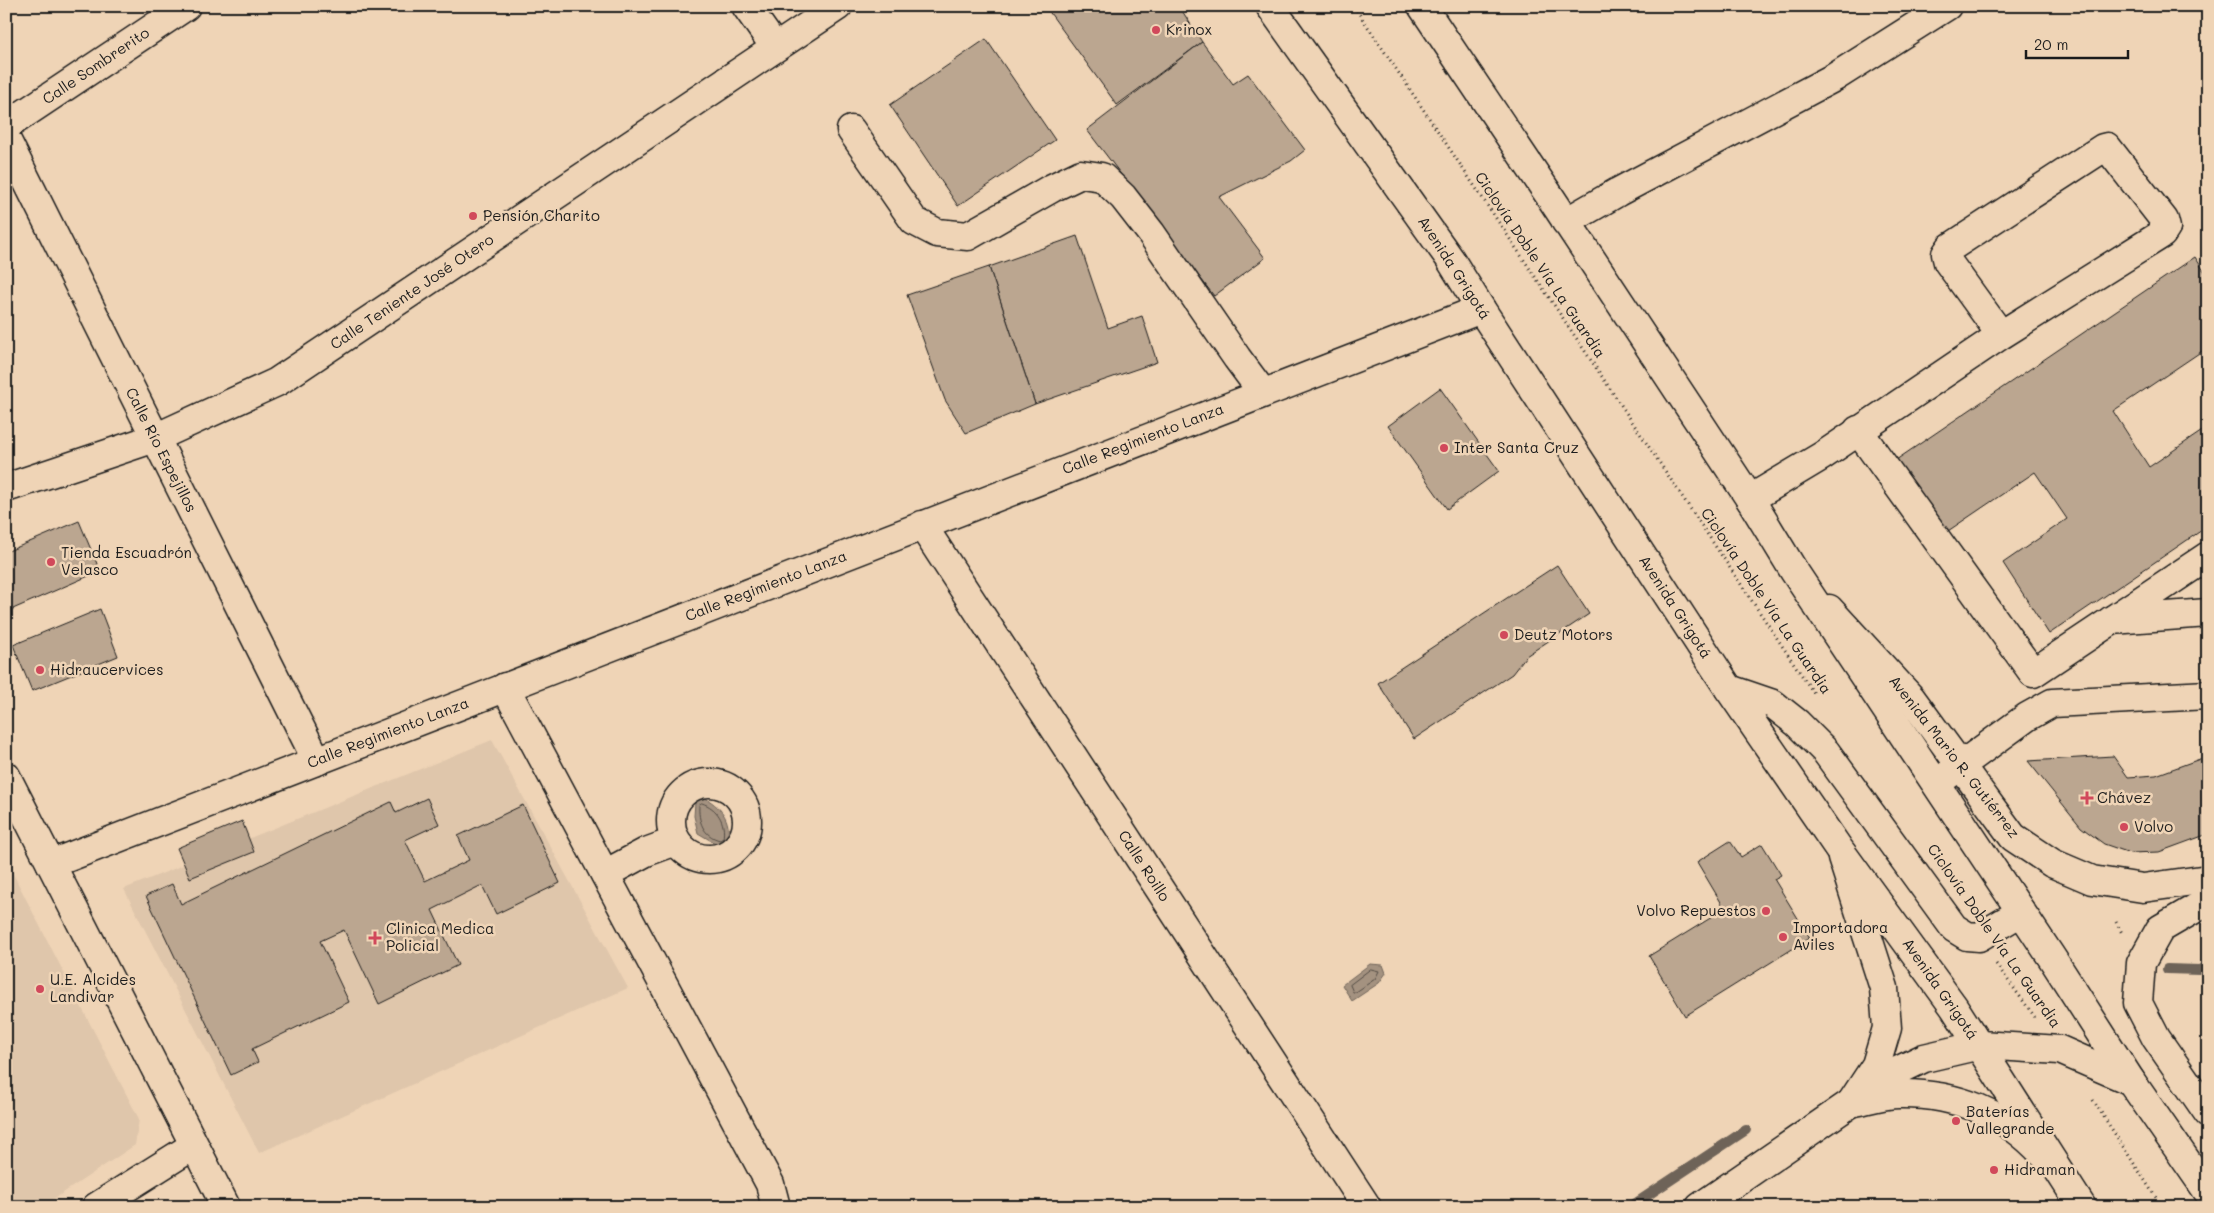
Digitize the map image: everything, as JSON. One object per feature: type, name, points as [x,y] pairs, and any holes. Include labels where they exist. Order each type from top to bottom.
[{"type":"street","name":"Calle Sombrerito","points":[[6,126],[186,6]]},
{"type":"street","points":[[746,6],[775,47]]},
{"type":"street","name":"Calle Teniente José Otero","points":[[6,488],[155,438],[277,382],[838,6]]},
{"type":"street","name":"Avenida Grigotá","points":[[1270,6],[1450,259],[1480,309],[1729,688],[1839,849],[1980,1045],[2082,1207]]},
{"type":"street","points":[[1422,6],[1750,500],[1794,571],[2131,1081],[2208,1192]]},
{"type":"street","points":[[1566,222],[1618,192],[1835,77],[1947,6]]},
{"type":"street","points":[[851,130],[914,221],[936,233],[968,236],[1052,188],[1081,174],[1102,177],[1123,197],[1151,233],[1236,358],[1263,393]]},
{"type":"street","name":"Calle Río Espejillos","points":[[6,139],[317,761]]},
{"type":"street","points":[[1750,500],[2001,335],[2162,234],[2166,228],[2164,220],[2107,147],[1951,247],[1946,254],[1948,262],[2001,335]]},
{"type":"street","name":"Calle Regimiento Lanza","points":[[51,864],[1480,309]]},
{"type":"street","points":[[1858,430],[2032,672],[2052,703]]},
{"type":"street","name":"Calle Roillo","points":[[922,525],[1366,1207]]},
{"type":"street","points":[[2032,672],[2208,556]]},
{"type":"street","name":"Avenida Mario R. Gutiérrez","points":[[1794,571],[1911,698],[2014,836],[2052,863],[2092,880],[2143,888],[2208,879]]},
{"type":"street","points":[[2110,620],[2208,613]]},
{"type":"street","points":[[506,687],[770,1184],[776,1207]]},
{"type":"street","points":[[1729,688],[1773,704],[1797,723],[1826,752],[1954,928],[1967,936],[1978,937],[2021,912]]},
{"type":"street","points":[[1936,784],[2027,717],[2052,703],[2208,695]]},
{"type":"street","points":[[6,776],[193,1146],[226,1207]]},
{"type":"street","points":[[605,874],[646,852],[676,841]]},
{"type":"street","points":[[1839,849],[1884,988],[1887,1028],[1876,1065],[1851,1103]]},
{"type":"street","points":[[2208,900],[2160,929],[2141,963],[2138,1003],[2156,1038],[2208,1113]]},
{"type":"street","points":[[1700,1207],[1851,1103],[1885,1077],[1924,1058],[1980,1045],[2060,1050],[2131,1081]]},
{"type":"street","points":[[1851,1103],[1898,1094],[1946,1097],[1990,1112],[2013,1127],[2028,1138],[2059,1171]]},
{"type":"street","points":[[96,1207],[193,1146]]},
{"type":"path","name":"Ciclovía Doble Vía La Guardia","points":[[1354,6],[1817,698]]},
{"type":"path","name":"Ciclovía Doble Vía La Guardia","points":[[1978,937],[2006,979],[2060,1050]]},
{"type":"path","points":[[2092,1100],[2162,1207]]},
{"type":"shaded area","name":"Clinica Medica Policial","points":[[492,740],[628,988],[259,1153],[124,889]]},
{"type":"shaded area","name":"U.E. Alcides Landivar","points":[[6,860],[139,1119],[135,1145],[42,1207],[6,1207]]},
{"type":"water","points":[[702,796],[719,809],[726,820],[729,833],[728,841],[720,846],[698,833],[694,816],[695,802]]},
{"type":"water","points":[[1370,964],[1383,965],[1386,973],[1379,983],[1352,1001],[1342,985]]},
{"type":"building","points":[[1045,6],[1179,6],[1202,42],[1117,105]]},
{"type":"building","points":[[986,39],[1055,140],[958,206],[890,105]]},
{"type":"building","points":[[1202,42],[1233,84],[1248,74],[1305,150],[1291,161],[1219,197],[1265,258],[1214,296],[1087,130]]},
{"type":"building","points":[[1077,236],[1108,328],[1142,316],[1157,362],[1035,404],[989,267]]},
{"type":"building","points":[[2195,257],[2208,277],[2208,347],[2113,411],[2149,467],[2208,427],[2208,526],[2049,634],[2003,563],[2067,519],[2035,472],[1945,533],[1896,460]]},
{"type":"building","points":[[989,267],[1035,404],[966,433],[945,400],[907,295]]},
{"type":"building","name":"Inter Santa Cruz","points":[[1440,388],[1499,471],[1447,509],[1388,426]]},
{"type":"building","name":"Tienda Escuadrón Velasco","points":[[79,521],[100,571],[6,612],[6,552]]},
{"type":"building","name":"Deutz Motors","points":[[1557,565],[1589,614],[1526,656],[1512,674],[1414,739],[1378,683]]},
{"type":"building","points":[[100,609],[118,656],[32,691],[13,645]]},
{"type":"building","points":[[2113,756],[2128,777],[2156,775],[2208,756],[2208,834],[2159,852],[2130,853],[2104,844],[2081,827],[2028,761]]},
{"type":"building","points":[[427,798],[439,824],[405,840],[425,881],[469,860],[458,836],[523,805],[560,883],[496,914],[482,885],[432,910],[458,965],[379,1004],[344,930],[320,941],[349,1002],[252,1049],[258,1062],[231,1075],[146,896],[172,884],[181,904],[391,802],[396,813]]},
{"type":"building","points":[[242,821],[254,852],[190,878],[177,848]]},
{"type":"building","points":[[1730,841],[1741,857],[1762,844],[1781,875],[1774,879],[1810,938],[1685,1016],[1649,956],[1725,909],[1697,862]]},
{"type":"waterway","points":[[2167,969],[2199,970],[2208,966]]},
{"type":"waterway","points":[[1630,1207],[1746,1130]]},
{"type":"place","name":"Krinox","points":[[1156,30]]},
{"type":"place","name":"Pensión Charito","points":[[473,216]]},
{"type":"place","name":"Inter Santa Cruz","points":[[1444,448]]},
{"type":"place","name":"Tienda Escuadrón Velasco","points":[[51,562]]},
{"type":"place","name":"Deutz Motors","points":[[1504,635]]},
{"type":"place","name":"Hidraucervices","points":[[40,670]]},
{"type":"place","name":"Chávez","points":[[2087,798]]},
{"type":"place","name":"Volvo","points":[[2124,827]]},
{"type":"place","name":"Volvo Repuestos","points":[[1766,911]]},
{"type":"place","name":"Importadora Aviles","points":[[1783,937]]},
{"type":"place","name":"Clinica Medica Policial","points":[[375,938]]},
{"type":"place","name":"U.E. Alcides Landivar","points":[[40,989]]},
{"type":"place","name":"Baterías Vallegrande","points":[[1956,1121]]},
{"type":"place","name":"Hidraman","points":[[1994,1170]]}]
